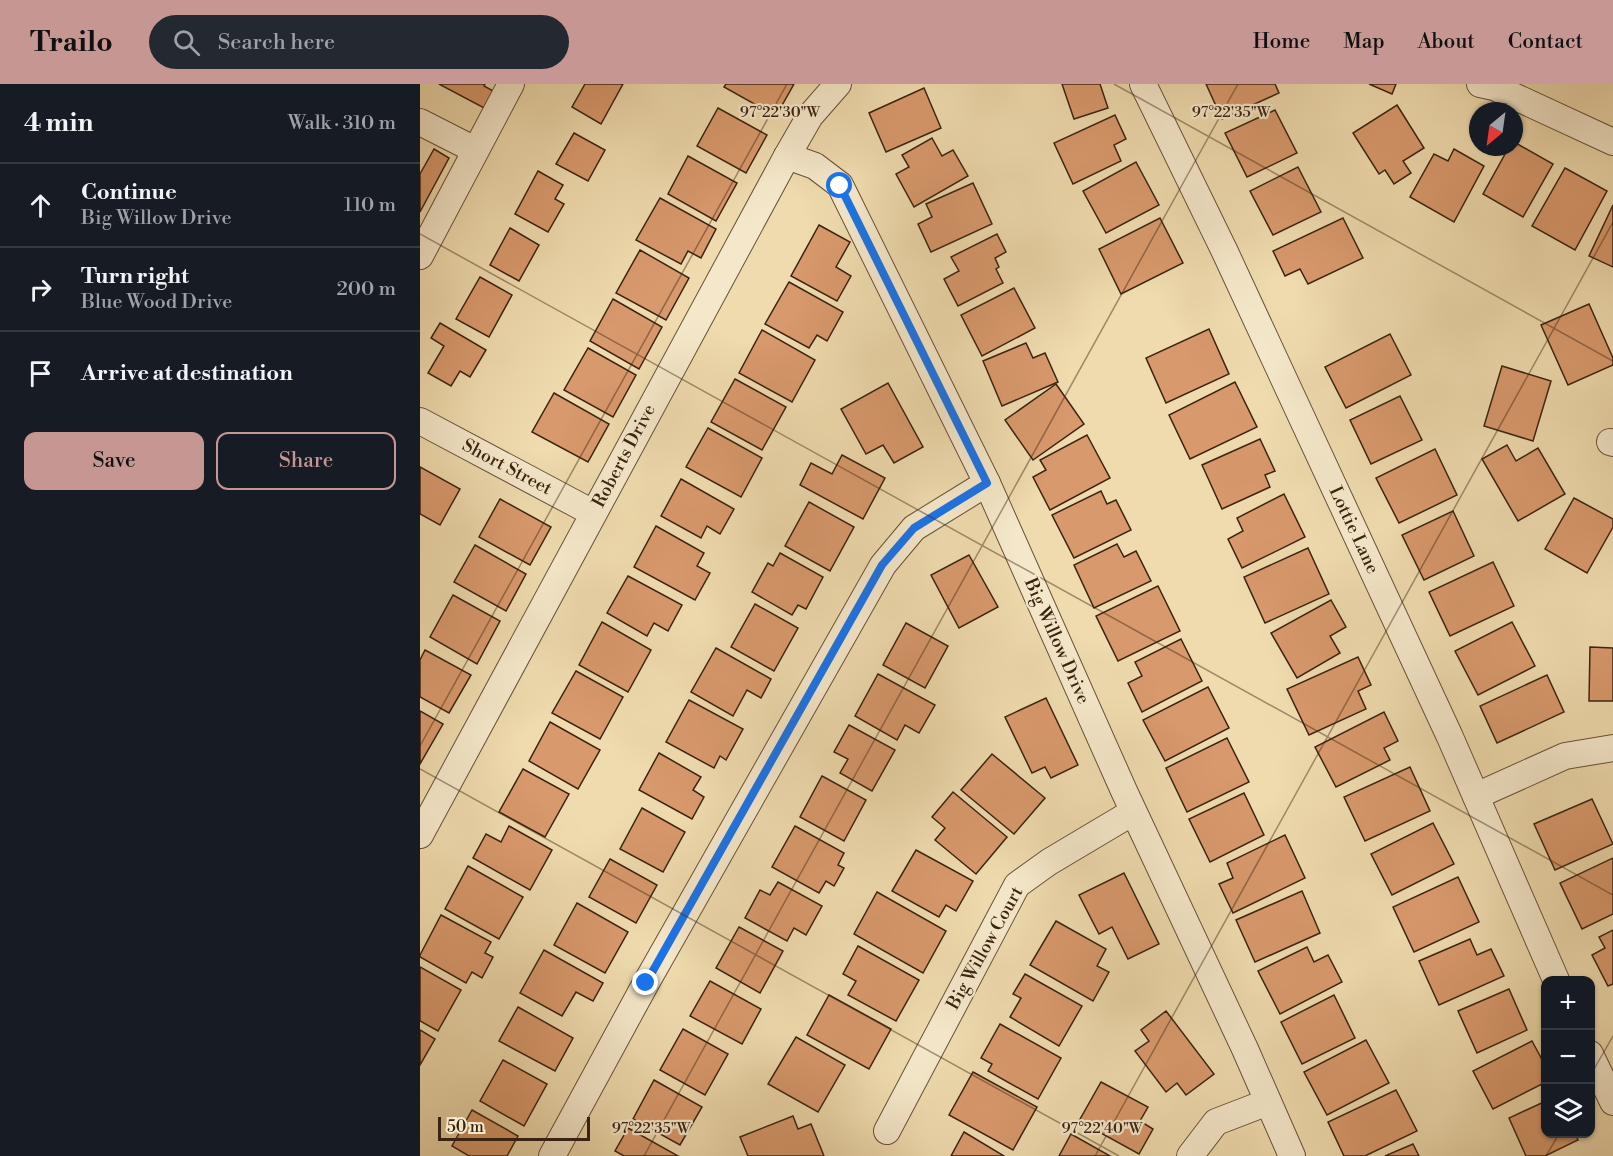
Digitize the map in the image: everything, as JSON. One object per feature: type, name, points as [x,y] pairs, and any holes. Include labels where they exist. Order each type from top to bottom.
[{"type":"street","points":[[420,256],[511,84]]},
{"type":"street","name":"Roberts Drive","points":[[420,835],[787,156],[810,116],[838,84]]},
{"type":"street","name":"Lottie Lane","points":[[1143,84],[1225,252],[1450,737],[1554,976]]},
{"type":"street","points":[[1480,84],[1494,87],[1613,142]]},
{"type":"street","points":[[420,123],[476,150]]},
{"type":"street","name":"Big Willow Drive","points":[[787,156],[815,166],[840,186],[987,483],[1133,812],[1245,1049],[1292,1156]]},
{"type":"street","name":"Short Street","points":[[420,421],[593,513]]},
{"type":"street","points":[[552,1156],[646,983],[882,565],[914,528],[987,483]]},
{"type":"street","points":[[1476,796],[1565,756],[1613,748]]},
{"type":"street","name":"Big Willow Court","points":[[887,1131],[1017,885],[1049,862],[1133,812]]},
{"type":"street","points":[[1595,1064],[1613,1102]]},
{"type":"street","points":[[1190,1156],[1216,1122],[1268,1102]]},
{"type":"building","points":[[439,84],[485,84],[484,86],[495,92],[486,109]]},
{"type":"building","points":[[585,84],[623,84],[601,124],[572,107]]},
{"type":"building","points":[[726,84],[794,84],[776,116],[724,87]]},
{"type":"building","points":[[1062,84],[1100,84],[1108,108],[1074,119]]},
{"type":"building","points":[[1206,84],[1275,84],[1279,93],[1222,119]]},
{"type":"building","points":[[1369,84],[1396,84],[1392,94]]},
{"type":"building","points":[[924,88],[941,128],[886,152],[869,113]]},
{"type":"building","points":[[1397,105],[1424,148],[1403,161],[1411,173],[1394,184],[1385,170],[1379,174],[1353,133]]},
{"type":"building","points":[[718,108],[767,135],[746,173],[697,146]]},
{"type":"building","points":[[1275,110],[1297,153],[1247,177],[1225,133]]},
{"type":"building","points":[[1115,115],[1126,139],[1114,145],[1121,161],[1073,184],[1054,143]]},
{"type":"building","points":[[574,133],[605,150],[588,181],[556,164]]},
{"type":"building","points":[[932,138],[942,156],[953,150],[968,176],[914,207],[896,174],[909,167],[902,155]]},
{"type":"building","points":[[1523,147],[1553,164],[1523,217],[1483,194],[1504,156],[1523,156]]},
{"type":"building","points":[[434,149],[449,158],[420,212],[420,174]]},
{"type":"building","points":[[1454,149],[1484,166],[1454,222],[1410,197],[1434,154],[1448,161]]},
{"type":"building","points":[[688,156],[737,183],[716,221],[668,194]]},
{"type":"building","points":[[1136,162],[1159,205],[1106,233],[1083,191]]},
{"type":"building","points":[[1298,167],[1321,212],[1273,235],[1250,191]]},
{"type":"building","points":[[1565,168],[1607,191],[1575,250],[1532,226]]},
{"type":"building","points":[[538,171],[563,185],[555,199],[564,204],[548,232],[515,214]]},
{"type":"building","points":[[973,183],[992,224],[931,252],[918,224],[932,217],[926,204]]},
{"type":"building","points":[[660,198],[716,229],[701,258],[688,251],[681,264],[636,240]]},
{"type":"building","points":[[1613,205],[1613,267],[1589,256]]},
{"type":"building","points":[[1160,218],[1183,263],[1121,294],[1099,249]]},
{"type":"building","points":[[1343,218],[1363,258],[1308,284],[1300,269],[1285,276],[1273,251]]},
{"type":"building","points":[[819,225],[850,242],[836,267],[851,276],[837,301],[791,276]]},
{"type":"building","points":[[510,228],[539,245],[519,281],[490,265]]},
{"type":"building","points":[[997,234],[1006,252],[995,258],[999,267],[996,269],[1003,283],[958,306],[944,279],[959,271],[951,257]]},
{"type":"building","points":[[640,250],[689,278],[666,320],[616,293]]},
{"type":"building","points":[[480,277],[512,295],[489,337],[456,319]]},
{"type":"building","points":[[789,282],[843,312],[827,341],[817,335],[809,348],[765,324]]},
{"type":"building","points":[[1014,288],[1035,328],[982,356],[961,315]]},
{"type":"building","points":[[613,299],[662,327],[639,369],[590,341]]},
{"type":"building","points":[[1589,304],[1613,358],[1613,365],[1568,385],[1541,325]]},
{"type":"building","points":[[440,323],[486,350],[470,377],[460,371],[451,386],[428,373],[444,346],[431,338]]},
{"type":"building","points":[[1209,329],[1229,374],[1166,403],[1146,358]]},
{"type":"building","points":[[762,330],[815,360],[792,402],[739,373]]},
{"type":"building","points":[[1390,334],[1411,375],[1346,408],[1325,367]]},
{"type":"building","points":[[1026,343],[1033,358],[1045,353],[1058,382],[1002,406],[983,361]]},
{"type":"building","points":[[588,348],[636,375],[613,417],[564,390]]},
{"type":"building","points":[[1502,366],[1551,381],[1533,441],[1484,426]]},
{"type":"building","points":[[735,379],[786,407],[762,450],[711,422]]},
{"type":"building","points":[[1235,382],[1257,427],[1190,459],[1169,415]]},
{"type":"building","points":[[888,383],[923,447],[894,463],[883,445],[866,454],[841,409]]},
{"type":"building","points":[[1056,384],[1084,424],[1033,460],[1005,420]]},
{"type":"building","points":[[554,393],[609,424],[588,462],[532,432]]},
{"type":"building","points":[[1400,396],[1422,440],[1371,464],[1350,420]]},
{"type":"building","points":[[708,428],[762,458],[741,497],[686,467]]},
{"type":"building","points":[[1087,435],[1110,478],[1050,510],[1033,477],[1046,470],[1040,460]]},
{"type":"building","points":[[1260,439],[1275,471],[1265,475],[1270,487],[1222,509],[1202,465]]},
{"type":"building","points":[[1507,445],[1516,461],[1538,448],[1565,494],[1518,521],[1482,459]]},
{"type":"building","points":[[1435,449],[1457,495],[1399,523],[1376,478]]},
{"type":"building","points":[[842,455],[885,478],[863,519],[800,485],[811,463],[832,474]]},
{"type":"building","points":[[420,467],[460,489],[440,525],[420,514]]},
{"type":"building","points":[[681,479],[734,509],[720,534],[707,526],[701,538],[661,516]]},
{"type":"building","points":[[1101,491],[1107,504],[1116,500],[1131,530],[1074,558],[1052,515]]},
{"type":"building","points":[[1284,494],[1305,537],[1242,568],[1228,539],[1243,531],[1237,518]]},
{"type":"building","points":[[1574,498],[1613,519],[1613,527],[1587,573],[1545,549]]},
{"type":"building","points":[[500,499],[551,527],[530,565],[479,537]]},
{"type":"building","points":[[809,502],[854,527],[830,571],[785,546]]},
{"type":"building","points":[[1453,511],[1474,556],[1424,580],[1402,535]]},
{"type":"building","points":[[656,526],[704,553],[697,566],[710,573],[695,600],[634,567]]},
{"type":"building","points":[[1117,544],[1124,557],[1136,551],[1151,581],[1094,608],[1074,565]]},
{"type":"building","points":[[475,545],[526,574],[506,611],[454,582]]},
{"type":"building","points":[[1308,548],[1329,594],[1265,623],[1244,577]]},
{"type":"building","points":[[780,553],[823,577],[806,609],[798,605],[792,615],[752,592],[768,563],[773,566]]},
{"type":"building","points":[[969,555],[998,607],[959,628],[931,575]]},
{"type":"building","points":[[1493,562],[1514,606],[1450,636],[1429,592]]},
{"type":"building","points":[[628,576],[682,605],[668,631],[654,623],[647,636],[607,613]]},
{"type":"building","points":[[1158,586],[1180,631],[1118,661],[1096,616]]},
{"type":"building","points":[[453,595],[500,621],[477,664],[430,637]]},
{"type":"building","points":[[1331,600],[1346,627],[1330,636],[1340,653],[1297,678],[1271,633]]},
{"type":"building","points":[[755,604],[798,628],[774,671],[731,647]]},
{"type":"building","points":[[602,622],[651,650],[628,692],[579,665]]},
{"type":"building","points":[[1512,622],[1535,666],[1478,695],[1455,651]]},
{"type":"building","points":[[906,623],[948,646],[925,688],[883,665]]},
{"type":"building","points":[[1181,639],[1202,681],[1142,712],[1128,683],[1142,676],[1135,662]]},
{"type":"building","points":[[1590,647],[1613,648],[1613,701],[1589,701]]},
{"type":"building","points":[[716,648],[771,679],[761,698],[747,690],[733,716],[691,692]]},
{"type":"building","points":[[425,650],[471,675],[449,713],[420,697],[420,660]]},
{"type":"building","points":[[1358,657],[1371,685],[1358,691],[1366,709],[1309,735],[1287,689]]},
{"type":"building","points":[[576,671],[623,697],[600,739],[552,713]]},
{"type":"building","points":[[878,674],[935,705],[919,733],[905,725],[897,740],[855,716]]},
{"type":"building","points":[[1547,675],[1564,712],[1497,743],[1480,706]]},
{"type":"building","points":[[1208,687],[1229,728],[1165,761],[1143,720]]},
{"type":"building","points":[[1046,698],[1078,765],[1051,778],[1045,767],[1032,773],[1005,717]]},
{"type":"building","points":[[689,700],[743,729],[726,760],[720,756],[714,768],[666,742]]},
{"type":"building","points":[[420,711],[443,724],[420,764]]},
{"type":"building","points":[[1384,712],[1398,741],[1384,748],[1390,760],[1336,787],[1315,747]]},
{"type":"building","points":[[550,722],[600,750],[578,789],[529,761]]},
{"type":"building","points":[[849,725],[895,750],[872,791],[840,773],[848,759],[834,752]]},
{"type":"building","points":[[1227,738],[1249,782],[1187,812],[1166,768]]},
{"type":"building","points":[[659,753],[701,777],[693,790],[704,797],[692,819],[639,790]]},
{"type":"building","points":[[992,754],[1045,798],[1014,834],[961,790]]},
{"type":"building","points":[[1410,767],[1430,811],[1365,841],[1344,797]]},
{"type":"building","points":[[523,769],[569,794],[545,837],[499,812]]},
{"type":"building","points":[[822,776],[866,800],[844,841],[800,817]]},
{"type":"building","points":[[953,792],[1007,837],[976,874],[935,840],[945,828],[932,817]]},
{"type":"building","points":[[1244,793],[1264,835],[1210,862],[1189,819]]},
{"type":"building","points":[[1592,799],[1613,844],[1555,870],[1534,824]]},
{"type":"building","points":[[642,808],[685,832],[663,872],[620,849]]},
{"type":"building","points":[[1433,823],[1454,864],[1392,895],[1371,854]]},
{"type":"building","points":[[509,826],[552,850],[530,890],[473,858],[486,834],[501,842]]},
{"type":"building","points":[[795,826],[844,853],[838,865],[844,868],[834,886],[826,881],[819,893],[772,867]]},
{"type":"building","points":[[1285,835],[1305,878],[1233,913],[1219,884],[1233,878],[1227,863]]},
{"type":"building","points":[[916,850],[973,881],[956,911],[946,905],[939,917],[892,891]]},
{"type":"building","points":[[1613,858],[1613,914],[1582,929],[1560,883]]},
{"type":"building","points":[[610,859],[657,885],[636,923],[589,897]]},
{"type":"building","points":[[468,866],[523,897],[499,939],[445,909]]},
{"type":"building","points":[[1124,873],[1159,944],[1128,959],[1112,927],[1099,934],[1079,895]]},
{"type":"building","points":[[1458,877],[1479,922],[1414,952],[1393,907]]},
{"type":"building","points":[[778,882],[822,906],[806,935],[794,928],[787,941],[745,918],[760,890],[770,895]]},
{"type":"building","points":[[1302,891],[1320,933],[1255,962],[1236,920]]},
{"type":"building","points":[[877,892],[946,931],[923,973],[854,934]]},
{"type":"building","points":[[577,903],[628,932],[605,973],[554,945]]},
{"type":"building","points":[[441,915],[491,942],[485,953],[493,957],[482,978],[472,972],[466,983],[420,957]]},
{"type":"building","points":[[1056,921],[1106,949],[1097,966],[1109,972],[1093,1001],[1030,965]]},
{"type":"building","points":[[739,927],[783,951],[760,993],[716,968]]},
{"type":"building","points":[[1613,930],[1613,984],[1608,986],[1592,955],[1605,948],[1599,937]]},
{"type":"building","points":[[1470,939],[1477,955],[1491,949],[1504,976],[1439,1005],[1419,961]]},
{"type":"building","points":[[858,946],[919,980],[896,1021],[848,995],[856,981],[843,974]]},
{"type":"building","points":[[1307,947],[1314,962],[1328,955],[1342,982],[1280,1014],[1258,971]]},
{"type":"building","points":[[544,950],[603,983],[593,1001],[576,992],[562,1016],[520,993]]},
{"type":"building","points":[[420,967],[461,990],[438,1031],[420,1021]]},
{"type":"building","points":[[1025,974],[1082,1006],[1059,1046],[1010,1017],[1021,998],[1013,994]]},
{"type":"building","points":[[710,981],[761,1009],[742,1044],[690,1016]]},
{"type":"building","points":[[1509,989],[1527,1030],[1477,1053],[1458,1011]]},
{"type":"building","points":[[829,995],[891,1029],[869,1069],[807,1035]]},
{"type":"building","points":[[1334,995],[1355,1038],[1302,1064],[1281,1022]]},
{"type":"building","points":[[518,1007],[573,1038],[555,1071],[499,1041]]},
{"type":"building","points":[[1166,1011],[1214,1074],[1186,1095],[1177,1083],[1166,1092],[1135,1051],[1149,1041],[1141,1030]]},
{"type":"building","points":[[1000,1024],[1061,1058],[1038,1099],[988,1071],[992,1064],[981,1058]]},
{"type":"building","points":[[683,1029],[728,1054],[705,1095],[660,1070]]},
{"type":"building","points":[[420,1030],[435,1039],[420,1065]]},
{"type":"building","points":[[796,1037],[845,1065],[818,1112],[768,1084]]},
{"type":"building","points":[[1366,1040],[1389,1083],[1327,1115],[1304,1072]]},
{"type":"building","points":[[1532,1041],[1541,1058],[1541,1085],[1493,1109],[1473,1071]]},
{"type":"building","points":[[503,1060],[547,1084],[524,1126],[480,1101]]},
{"type":"building","points":[[973,1072],[1037,1107],[1013,1150],[949,1115]]},
{"type":"building","points":[[654,1080],[702,1107],[680,1145],[633,1119]]},
{"type":"building","points":[[1101,1082],[1148,1107],[1140,1121],[1153,1129],[1139,1154],[1079,1121]]},
{"type":"building","points":[[1396,1090],[1417,1131],[1365,1156],[1344,1156],[1328,1122]]},
{"type":"building","points":[[1541,1103],[1541,1138],[1577,1138],[1578,1140],[1545,1156],[1526,1156],[1509,1118]]},
{"type":"building","points":[[472,1110],[518,1136],[507,1156],[469,1156],[452,1146]]},
{"type":"building","points":[[793,1116],[798,1129],[811,1124],[824,1156],[748,1156],[740,1137]]},
{"type":"building","points":[[628,1128],[678,1156],[624,1156],[615,1151]]},
{"type":"building","points":[[964,1132],[1004,1156],[951,1156]]},
{"type":"building","points":[[1071,1134],[1110,1156],[1059,1156]]},
{"type":"building","points":[[1413,1144],[1419,1156],[1385,1156]]},
{"type":"route","points":[[646,983],[882,565],[914,528],[987,483],[840,186]]}]
